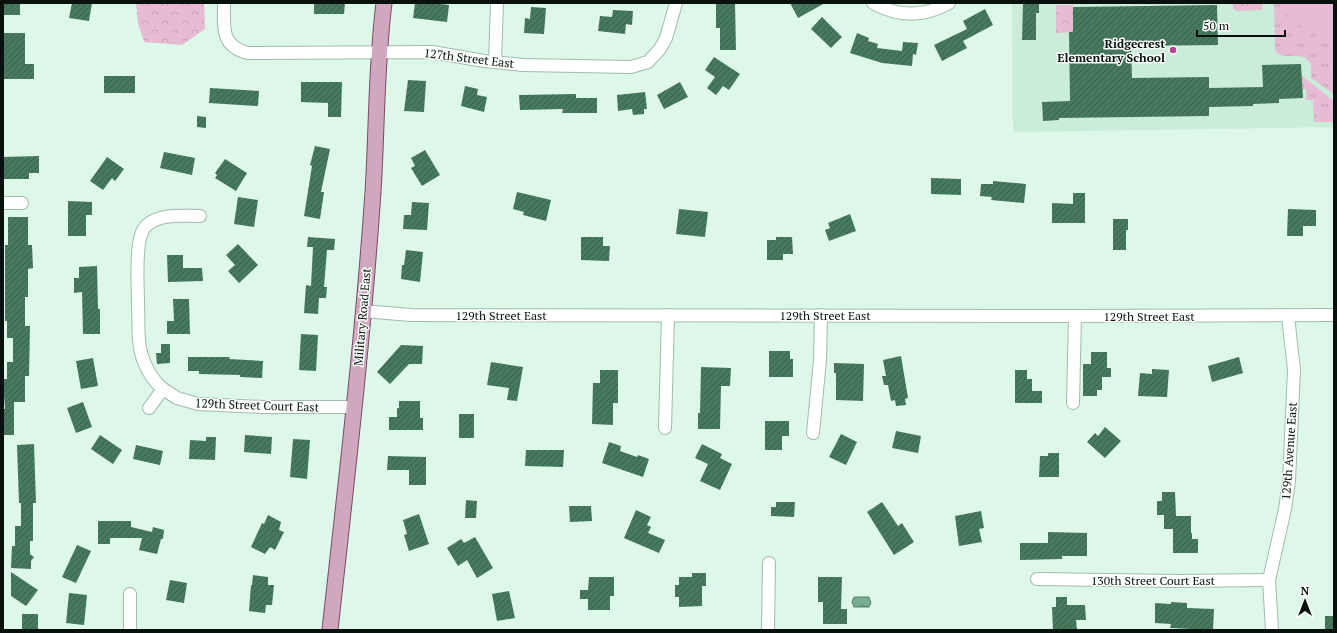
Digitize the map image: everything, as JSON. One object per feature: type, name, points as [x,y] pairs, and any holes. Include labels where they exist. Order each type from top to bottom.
[{"type":"main road","name":"Military Road East","points":[[330,630],[363,311],[373,192],[380,32],[384,3]]},
{"type":"street","name":"127th Street East","points":[[224,3],[225,33],[227,40],[238,50],[248,53],[432,52],[494,62],[563,66],[631,67],[648,62],[660,49],[666,38],[676,3]]},
{"type":"street","points":[[494,62],[497,3]]},
{"type":"street","points":[[873,3],[888,11],[909,14],[919,14],[934,10],[949,3]]},
{"type":"street","points":[[3,203],[22,203]]},
{"type":"street","name":"129th Street Court East","points":[[200,216],[170,216],[154,220],[146,226],[141,235],[139,245],[138,292],[140,351],[149,373],[156,383],[177,398],[198,404],[263,407],[354,407]]},
{"type":"street","name":"129th Street East","points":[[363,311],[411,315],[1288,316]]},
{"type":"street","points":[[665,428],[668,315]]},
{"type":"street","points":[[813,433],[820,360],[821,315]]},
{"type":"street","points":[[1288,316],[1334,315]]},
{"type":"street","points":[[1073,403],[1075,316]]},
{"type":"street","name":"129th Avenue East","points":[[1272,630],[1269,580],[1285,508],[1289,481],[1294,370],[1288,316]]},
{"type":"street","points":[[149,408],[163,389]]},
{"type":"street","points":[[768,630],[769,563]]},
{"type":"street","name":"130th Street Court East","points":[[1037,579],[1176,581],[1269,580]]},
{"type":"street","points":[[130,594],[130,630]]},
{"type":"shaded area","name":"Ridgecrest Elementary School","points":[[1012,3],[1334,3],[1334,127],[1013,132]]},
{"type":"green space","points":[[136,3],[204,3],[205,29],[182,45],[144,42],[138,23]]},
{"type":"green space","points":[[1233,3],[1262,3],[1262,10],[1238,11],[1233,9]]},
{"type":"green space","points":[[1274,3],[1334,3],[1334,94],[1311,78],[1311,63],[1305,58],[1299,56],[1283,56],[1275,50]]},
{"type":"green space","points":[[1282,3],[1334,3],[1334,25],[1313,29],[1306,28],[1291,18],[1285,11]]},
{"type":"green space","points":[[1056,5],[1073,5],[1073,32],[1056,33]]},
{"type":"green space","points":[[1302,76],[1334,101],[1334,122],[1314,122],[1313,100],[1306,100],[1306,89],[1302,89]]},
{"type":"water","points":[[854,597],[869,597],[871,603],[869,607],[854,607],[852,602]]},
{"type":"building","points":[[3,3],[20,3],[20,15],[3,15]]},
{"type":"building","points":[[72,3],[92,3],[89,21],[69,18]]},
{"type":"building","points":[[314,3],[345,3],[344,14],[314,14]]},
{"type":"building","points":[[415,3],[449,5],[447,22],[413,18]]},
{"type":"building","points":[[716,3],[735,3],[736,50],[720,50],[720,28],[716,28]]},
{"type":"building","points":[[790,3],[825,3],[798,18]]},
{"type":"building","points":[[1023,3],[1039,3],[1039,13],[1036,13],[1036,40],[1022,40]]},
{"type":"building","points":[[1217,5],[1218,45],[1131,46],[1132,78],[1209,77],[1209,88],[1263,87],[1262,65],[1301,64],[1303,98],[1279,99],[1279,103],[1253,104],[1253,106],[1209,107],[1209,116],[1059,118],[1059,120],[1043,121],[1042,102],[1070,101],[1069,32],[1073,32],[1073,7]]},
{"type":"building","points":[[531,7],[546,8],[544,34],[524,33],[525,18],[530,19]]},
{"type":"building","points":[[985,9],[993,25],[963,41],[967,48],[942,61],[934,45],[967,29],[963,21]]},
{"type":"building","points":[[613,10],[633,11],[632,25],[626,24],[625,34],[598,31],[600,16],[612,17]]},
{"type":"building","points":[[822,17],[842,37],[831,48],[811,29]]},
{"type":"building","points":[[3,33],[25,33],[25,64],[34,64],[34,79],[3,79]]},
{"type":"building","points":[[857,33],[869,38],[868,41],[878,44],[877,48],[902,51],[903,42],[918,43],[916,55],[913,54],[912,66],[882,63],[850,53]]},
{"type":"building","points":[[714,57],[740,74],[729,90],[723,86],[716,95],[707,88],[715,77],[705,70]]},
{"type":"building","points":[[104,76],[135,76],[135,93],[104,93]]},
{"type":"building","points":[[408,80],[426,81],[424,112],[404,111]]},
{"type":"building","points":[[301,82],[342,82],[341,117],[328,117],[328,103],[301,102]]},
{"type":"building","points":[[680,82],[688,97],[664,109],[657,95]]},
{"type":"building","points":[[465,86],[478,89],[477,95],[487,97],[484,112],[461,106]]},
{"type":"building","points":[[210,88],[259,91],[258,106],[209,103]]},
{"type":"building","points":[[645,92],[647,109],[644,109],[644,114],[633,115],[632,109],[618,111],[617,95]]},
{"type":"building","points":[[576,94],[576,98],[597,98],[597,113],[562,113],[563,109],[520,110],[519,95]]},
{"type":"building","points":[[197,116],[206,117],[206,128],[197,127]]},
{"type":"building","points":[[315,146],[330,149],[321,192],[324,192],[320,219],[304,216],[312,166],[310,165]]},
{"type":"building","points":[[425,150],[440,175],[422,186],[411,168],[415,166],[411,158]]},
{"type":"building","points":[[164,152],[195,158],[192,175],[160,168]]},
{"type":"building","points":[[39,156],[39,173],[29,173],[29,179],[3,179],[3,157]]},
{"type":"building","points":[[107,157],[124,169],[115,181],[112,178],[103,190],[90,181]]},
{"type":"building","points":[[225,159],[247,173],[236,191],[215,178],[217,175],[215,173]]},
{"type":"building","points":[[931,178],[961,179],[961,195],[931,194]]},
{"type":"building","points":[[993,181],[1026,184],[1024,203],[991,200],[992,197],[980,196],[981,184],[993,184]]},
{"type":"building","points":[[517,192],[551,200],[546,221],[523,215],[524,212],[513,209]]},
{"type":"building","points":[[1073,193],[1085,193],[1085,223],[1052,223],[1052,203],[1073,204]]},
{"type":"building","points":[[238,197],[258,200],[254,227],[234,224]]},
{"type":"building","points":[[68,201],[92,202],[92,215],[86,215],[86,236],[68,236]]},
{"type":"building","points":[[412,202],[429,203],[427,230],[403,229],[404,215],[411,215]]},
{"type":"building","points":[[679,209],[708,212],[705,237],[676,234]]},
{"type":"building","points":[[1288,209],[1316,210],[1316,226],[1303,226],[1303,236],[1287,236]]},
{"type":"building","points":[[850,214],[856,231],[829,241],[825,230],[830,228],[828,223]]},
{"type":"building","points":[[8,217],[28,217],[28,245],[32,245],[33,268],[28,269],[28,297],[25,297],[25,326],[30,326],[29,376],[25,376],[25,402],[14,402],[14,435],[3,435],[3,409],[5,409],[3,379],[7,379],[7,362],[13,362],[13,338],[7,338],[7,321],[5,321],[5,245],[8,245]]},
{"type":"building","points":[[1113,219],[1128,219],[1128,230],[1126,230],[1126,250],[1113,250]]},
{"type":"building","points":[[308,237],[335,239],[334,250],[327,250],[324,287],[327,287],[326,298],[319,298],[318,314],[304,313],[306,285],[311,286],[313,247],[307,247]]},
{"type":"building","points":[[581,237],[603,237],[603,246],[610,246],[609,261],[581,260]]},
{"type":"building","points":[[776,237],[792,237],[793,254],[783,254],[783,260],[767,260],[767,240],[776,240]]},
{"type":"building","points":[[238,244],[258,265],[239,283],[228,271],[235,265],[226,255]]},
{"type":"building","points":[[406,250],[423,252],[420,282],[401,279],[402,265],[404,265]]},
{"type":"building","points":[[167,255],[183,255],[183,268],[202,268],[203,281],[168,282]]},
{"type":"building","points":[[97,266],[100,334],[83,334],[82,292],[74,293],[74,278],[79,278],[79,267]]},
{"type":"building","points":[[173,299],[189,299],[190,334],[167,334],[167,321],[174,321]]},
{"type":"building","points":[[301,334],[318,335],[316,371],[299,370]]},
{"type":"building","points":[[161,344],[170,344],[170,363],[157,364],[156,353],[161,353]]},
{"type":"building","points":[[401,345],[423,346],[422,364],[409,364],[390,384],[377,372]]},
{"type":"building","points":[[769,351],[790,351],[790,359],[793,359],[793,377],[769,377]]},
{"type":"building","points":[[1091,352],[1107,352],[1107,368],[1111,368],[1111,377],[1102,377],[1102,390],[1097,390],[1097,396],[1083,396],[1083,364],[1091,364]]},
{"type":"building","points":[[901,356],[908,398],[905,399],[906,405],[896,406],[895,400],[891,401],[888,385],[884,385],[882,376],[886,376],[883,360]]},
{"type":"building","points":[[188,357],[230,357],[229,359],[263,361],[262,378],[240,377],[240,375],[199,374],[199,371],[188,371]]},
{"type":"building","points":[[1239,357],[1243,373],[1212,382],[1208,366]]},
{"type":"building","points":[[93,358],[98,386],[81,389],[76,361]]},
{"type":"building","points":[[491,362],[523,367],[517,401],[507,400],[509,388],[487,385]]},
{"type":"building","points":[[834,363],[864,364],[863,401],[836,400],[836,373],[834,373]]},
{"type":"building","points":[[701,367],[731,368],[730,386],[721,386],[720,429],[698,429],[698,413],[700,413]]},
{"type":"building","points":[[1152,369],[1169,370],[1167,397],[1138,396],[1140,373],[1152,374]]},
{"type":"building","points":[[600,370],[618,370],[618,403],[613,403],[613,425],[592,424],[593,383],[600,383]]},
{"type":"building","points":[[1015,370],[1027,370],[1027,379],[1032,379],[1032,391],[1042,391],[1042,403],[1015,403]]},
{"type":"building","points":[[399,401],[420,401],[420,418],[423,418],[423,430],[389,430],[389,417],[397,417]]},
{"type":"building","points":[[83,402],[92,427],[76,433],[67,408]]},
{"type":"building","points":[[459,414],[474,414],[474,438],[459,438]]},
{"type":"building","points":[[765,421],[789,421],[789,436],[782,436],[782,450],[765,450]]},
{"type":"building","points":[[1105,427],[1121,441],[1105,458],[1087,442],[1095,433],[1098,436]]},
{"type":"building","points":[[896,431],[921,436],[918,453],[892,448]]},
{"type":"building","points":[[841,434],[857,442],[846,465],[829,457]]},
{"type":"building","points":[[100,435],[122,450],[113,464],[91,449]]},
{"type":"building","points":[[245,435],[272,437],[271,454],[244,452]]},
{"type":"building","points":[[206,437],[216,437],[215,460],[189,459],[190,440],[206,441]]},
{"type":"building","points":[[293,439],[310,440],[307,479],[290,477]]},
{"type":"building","points":[[609,442],[621,446],[620,451],[637,457],[638,455],[649,459],[643,477],[602,463]]},
{"type":"building","points":[[34,444],[36,503],[33,503],[33,541],[30,541],[30,554],[34,557],[31,561],[31,569],[11,568],[12,546],[15,546],[15,526],[21,526],[17,445]]},
{"type":"building","points":[[702,444],[722,454],[720,458],[732,464],[720,490],[700,481],[708,464],[695,458]]},
{"type":"building","points":[[136,445],[163,451],[160,465],[133,459]]},
{"type":"building","points":[[526,450],[564,450],[563,467],[525,466]]},
{"type":"building","points":[[1048,453],[1059,453],[1059,477],[1039,477],[1040,456],[1048,456]]},
{"type":"building","points":[[388,456],[426,457],[426,485],[409,485],[409,470],[387,470]]},
{"type":"building","points":[[1162,492],[1175,492],[1176,516],[1191,516],[1192,539],[1198,539],[1198,553],[1173,553],[1173,529],[1164,529],[1164,515],[1157,515],[1157,501],[1162,501]]},
{"type":"building","points":[[466,500],[477,501],[476,518],[465,518]]},
{"type":"building","points":[[776,502],[795,502],[794,517],[771,516],[771,507],[776,507]]},
{"type":"building","points":[[882,502],[898,526],[902,523],[914,542],[894,555],[867,512]]},
{"type":"building","points":[[569,506],[591,506],[592,521],[570,522]]},
{"type":"building","points":[[636,510],[651,517],[647,525],[651,527],[648,533],[665,540],[659,553],[624,538]]},
{"type":"building","points":[[981,511],[984,528],[979,529],[982,542],[959,546],[955,516]]},
{"type":"building","points":[[419,514],[429,544],[409,551],[404,535],[407,534],[403,520]]},
{"type":"building","points":[[268,515],[281,522],[279,530],[284,532],[275,550],[270,547],[265,554],[251,547],[262,523],[264,524]]},
{"type":"building","points":[[98,521],[131,521],[131,527],[152,532],[153,527],[164,530],[163,539],[161,539],[157,554],[139,550],[142,538],[110,538],[110,544],[98,544]]},
{"type":"building","points":[[1048,532],[1087,533],[1087,556],[1062,556],[1062,559],[1020,560],[1020,543],[1048,543]]},
{"type":"building","points":[[475,537],[493,568],[477,578],[467,560],[458,566],[447,548],[461,539],[464,543]]},
{"type":"building","points":[[77,545],[91,551],[76,583],[62,577]]},
{"type":"building","points":[[11,572],[38,590],[26,606],[11,596]]},
{"type":"building","points":[[692,573],[706,573],[706,586],[702,586],[702,606],[679,607],[679,597],[675,597],[675,585],[679,585],[679,577],[692,577]]},
{"type":"building","points":[[253,575],[268,577],[268,585],[274,585],[272,605],[266,605],[265,613],[249,611]]},
{"type":"building","points":[[589,577],[614,577],[614,596],[610,596],[610,610],[588,610],[588,599],[580,599],[580,590],[588,590]]},
{"type":"building","points":[[818,577],[842,577],[841,609],[847,609],[847,624],[823,624],[823,602],[818,602]]},
{"type":"building","points":[[170,580],[187,583],[184,603],[166,600]]},
{"type":"building","points":[[509,591],[515,618],[497,621],[492,594]]},
{"type":"building","points":[[69,593],[87,595],[84,625],[66,623]]},
{"type":"building","points":[[1056,597],[1067,597],[1067,605],[1085,605],[1086,620],[1076,620],[1077,630],[1053,630],[1052,607],[1056,607]]},
{"type":"building","points":[[1171,602],[1187,603],[1187,608],[1214,609],[1213,630],[1170,628],[1171,624],[1155,623],[1155,603],[1171,604]]},
{"type":"building","points":[[22,614],[38,614],[38,630],[22,630]]},
{"type":"building","points":[[1325,616],[1334,616],[1334,630],[1325,630]]},
{"type":"place","name":"Ridgecrest Elementary School","points":[[1173,50]]}]
